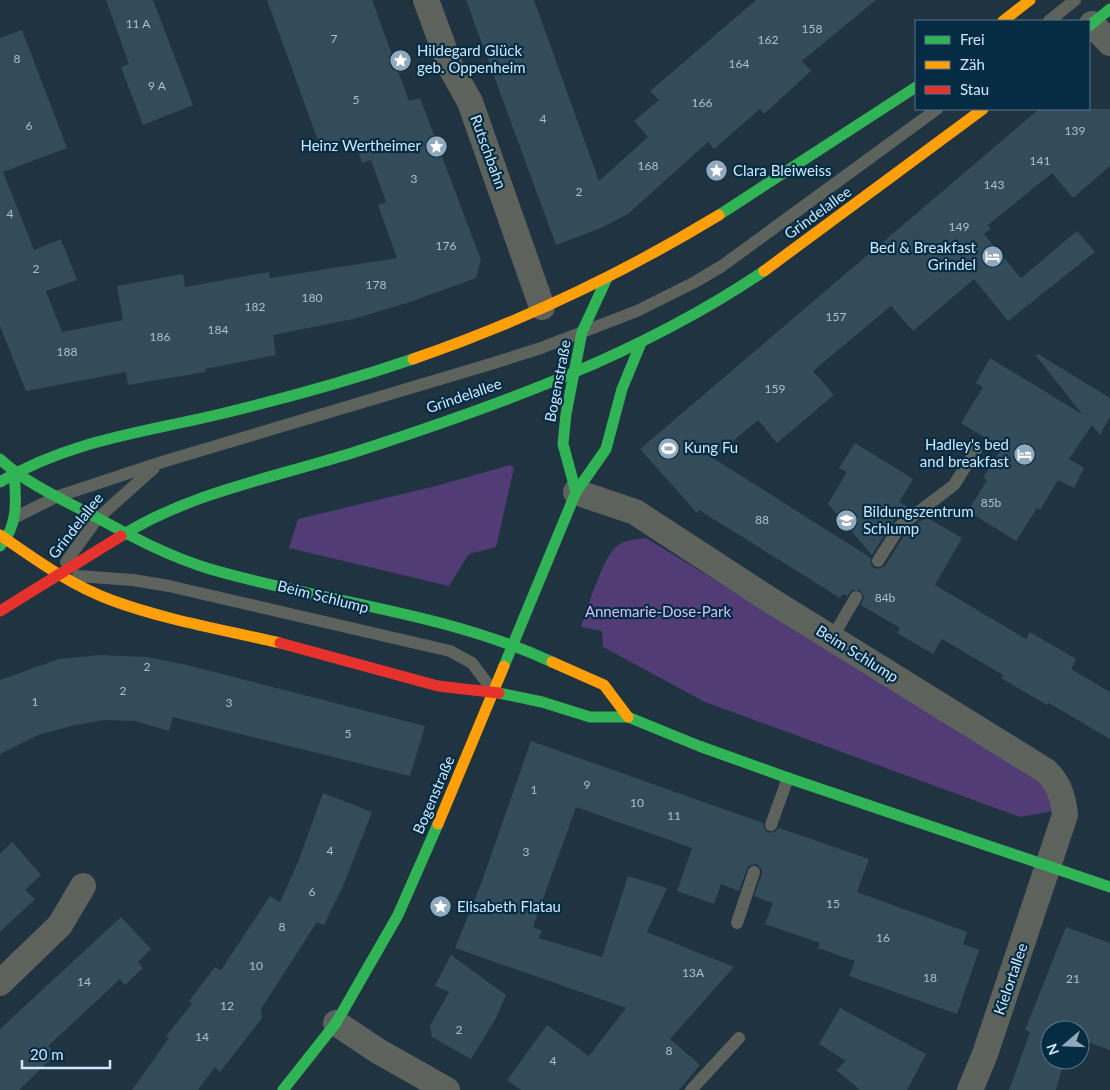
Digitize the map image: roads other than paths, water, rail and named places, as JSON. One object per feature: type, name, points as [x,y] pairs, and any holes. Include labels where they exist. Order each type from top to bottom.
[{"type":"main road","points":[[1004,20],[1030,0]]},
{"type":"main road","points":[[0,482],[14,472],[86,443],[214,416],[405,362],[483,333],[607,278],[665,248],[915,87]]},
{"type":"main road","name":"Grindelallee","points":[[58,575],[124,534],[198,498],[357,451],[573,374],[641,343],[736,290],[780,260],[982,110]]},
{"type":"main road","name":"Bogenstraße","points":[[576,492],[563,444],[573,374],[582,332],[607,278]]},
{"type":"main road","name":"Bogenstraße","points":[[283,1090],[336,1023],[398,915],[514,644],[576,492],[606,449],[622,388],[641,343]]},
{"type":"main road","name":"Beim Schlump","points":[[0,459],[14,472],[56,497],[124,534],[164,553],[210,569],[458,628],[514,644],[604,685],[628,717]]},
{"type":"main road","points":[[14,472],[16,517],[2,541],[58,575],[110,600],[166,617],[289,645],[438,686],[493,692],[542,702],[590,716],[628,717],[699,746],[788,778],[1110,887]]},
{"type":"main road","points":[[0,611],[58,575]]},
{"type":"street","name":"Rutschbahn","points":[[426,0],[451,68],[470,102],[542,307]]},
{"type":"street","points":[[1097,20],[1110,44]]},
{"type":"street","name":"Beim Schlump","points":[[576,492],[635,512],[832,638],[1046,771],[1055,780],[1062,793],[1065,815],[1049,867]]},
{"type":"street","name":"Kielortallee","points":[[970,1090],[985,1054],[1049,867]]},
{"type":"street","points":[[0,983],[60,925],[83,886]]},
{"type":"street","points":[[336,1023],[378,1051],[447,1090]]},
{"type":"lane","points":[[1050,20],[1075,0]]},
{"type":"lane","name":"Grindelallee","points":[[0,526],[56,497],[162,462],[464,372],[582,332],[637,311],[722,266],[936,110]]},
{"type":"lane","points":[[878,561],[900,526],[954,485],[976,450]]},
{"type":"lane","name":"Grindelallee","points":[[58,575],[97,519],[133,485],[162,462]]},
{"type":"lane","name":"Beim Schlump","points":[[58,575],[133,580],[169,586],[431,646],[450,652],[472,663],[493,692]]},
{"type":"lane","points":[[832,638],[856,597]]},
{"type":"lane","points":[[771,825],[788,778]]},
{"type":"lane","points":[[737,923],[754,872]]},
{"type":"lane","points":[[691,1090],[739,1038]]},
{"type":"place","name":"Hildegard Glück geb. Oppenheim","points":[[401,60]]},
{"type":"place","name":"Heinz Wertheimer","points":[[437,146]]},
{"type":"place","name":"Clara Bleiweiss","points":[[717,171]]},
{"type":"place","name":"Bed & Breakfast Grindel","points":[[992,257]]},
{"type":"place","name":"Kung Fu","points":[[668,448]]},
{"type":"place","name":"Hadley's bed and breakfast","points":[[1025,454]]},
{"type":"place","name":"Bildungszentrum Schlump","points":[[847,521]]},
{"type":"place","name":"Elisabeth Flatau","points":[[441,907]]},
{"type":"park label","name":"Annemarie-Dose-Park","points":[[658,612]]}]
